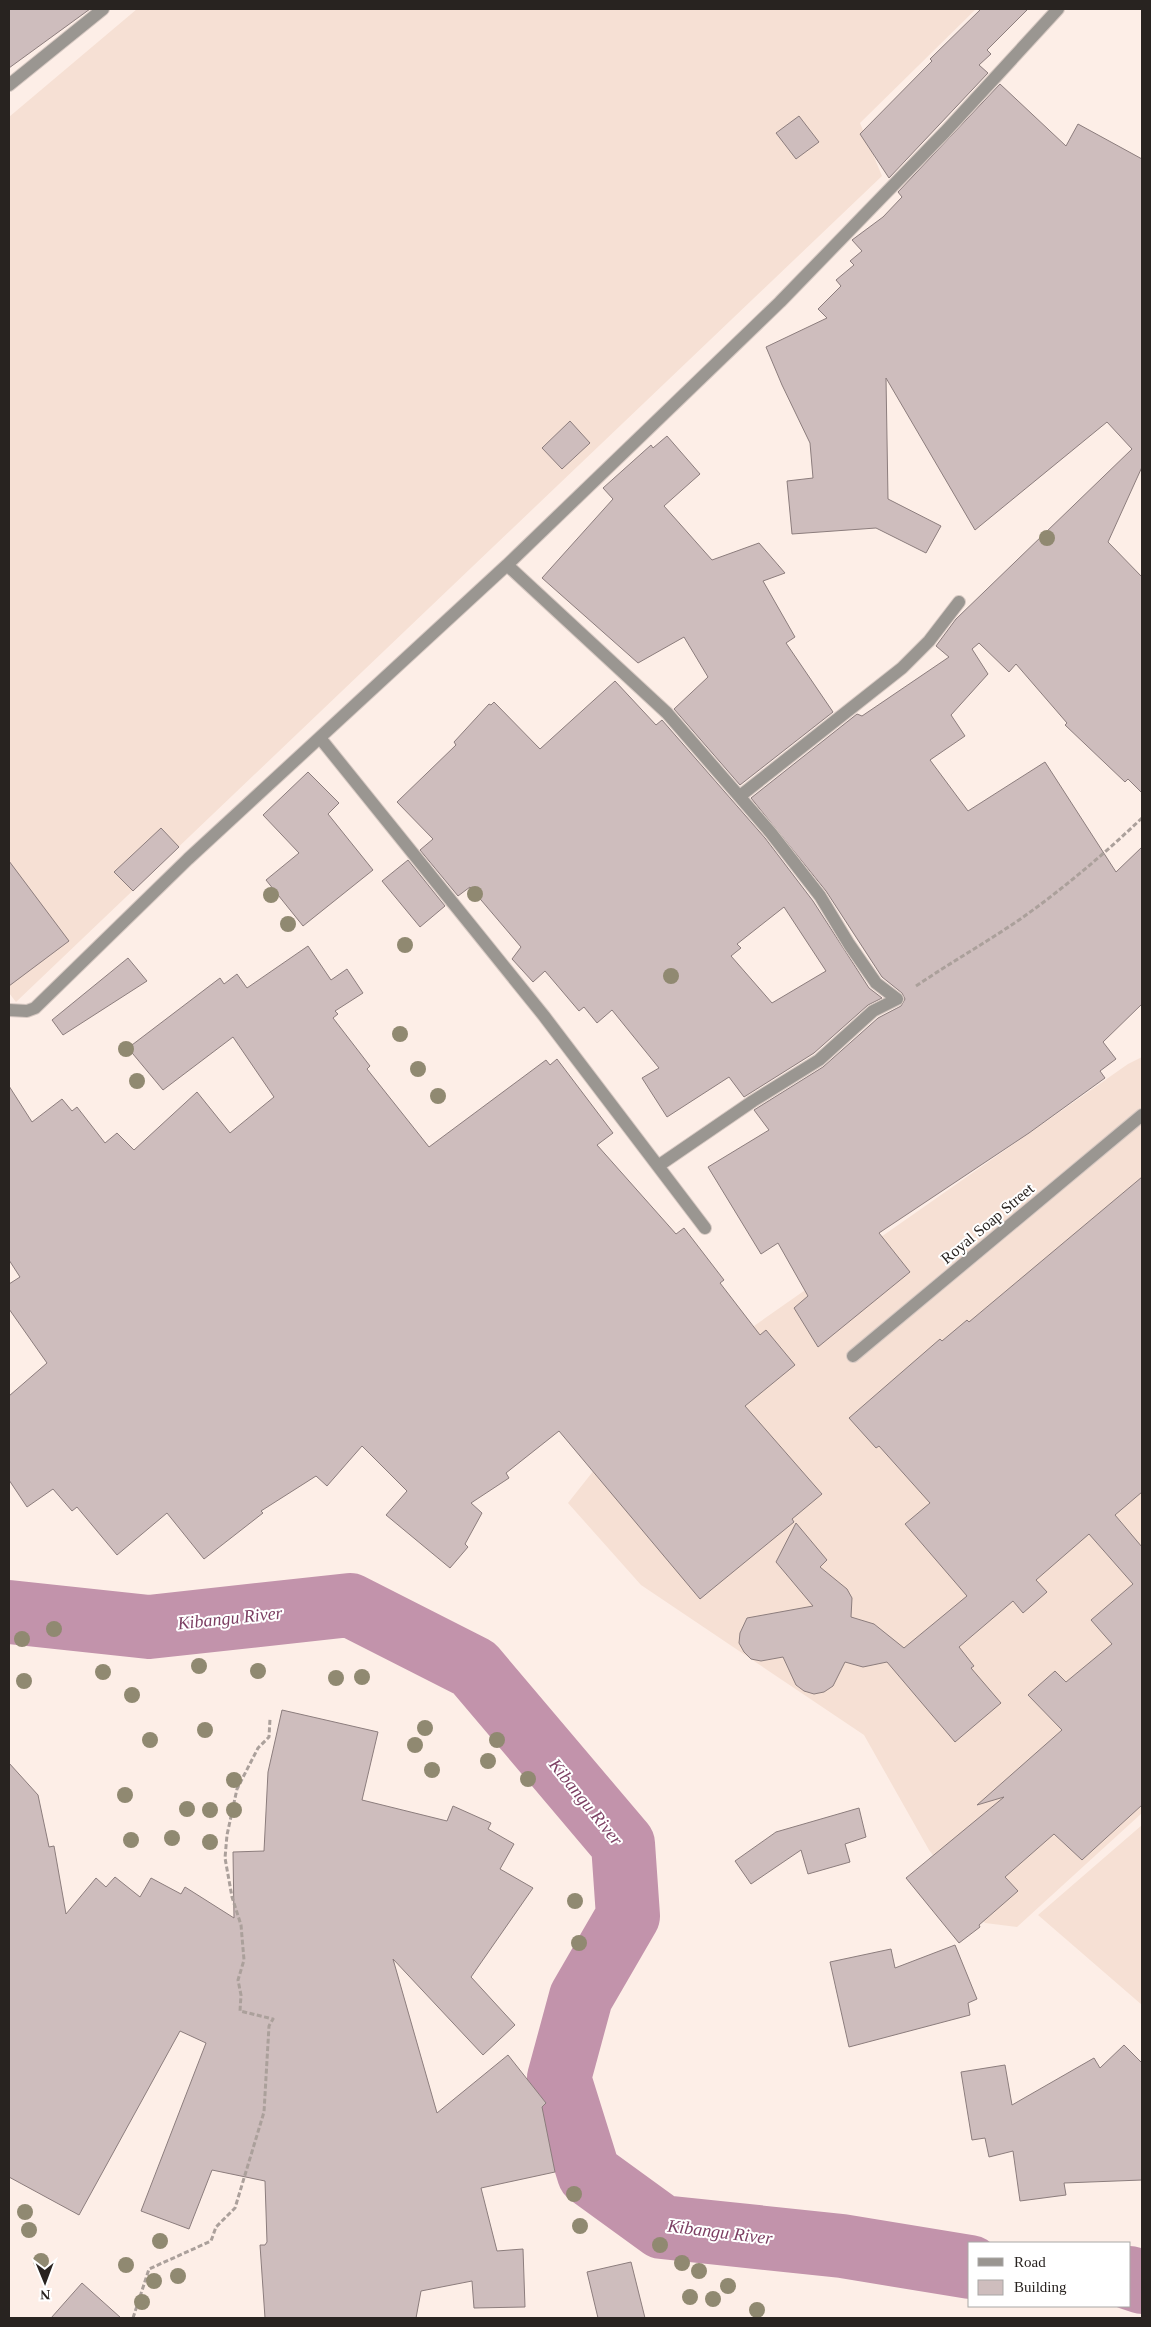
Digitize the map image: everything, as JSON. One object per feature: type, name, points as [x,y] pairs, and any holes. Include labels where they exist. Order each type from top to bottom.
[{"type":"street","points":[[9,85],[103,9]]},
{"type":"street","points":[[9,1010],[27,1011],[35,1008],[188,859],[507,565],[780,302],[946,132],[1058,9]]},
{"type":"street","points":[[507,565],[667,713],[740,796],[820,896],[849,944],[876,983],[897,999],[873,1011],[819,1060],[753,1101],[658,1166]]},
{"type":"street","points":[[740,796],[902,668],[929,641],[959,602]]},
{"type":"street","points":[[320,738],[544,1016],[705,1228]]},
{"type":"street","name":"Royal Soap Street","points":[[853,1356],[1142,1115]]},
{"type":"path","points":[[897,999],[956,958],[1018,920],[1086,870],[1142,818]]},
{"type":"path","points":[[133,2318],[149,2269],[211,2241],[216,2227],[235,2208],[264,2112],[269,2026],[272,2019],[240,2011],[241,1995],[238,1980],[244,1960],[241,1925],[232,1897],[225,1858],[231,1808],[258,1748],[269,1737],[270,1719]]},
{"type":"shaded area","points":[[137,9],[976,9],[860,123],[882,176],[16,1002],[9,993],[9,117]]},
{"type":"shaded area","points":[[1142,1057],[1142,1813],[1017,1927],[985,1923],[929,1850],[864,1735],[641,1585],[568,1503],[651,1398],[1128,1064]]},
{"type":"shaded area","points":[[1142,1825],[1142,2005],[1038,1915]]},
{"type":"building","points":[[9,9],[90,9],[9,68]]},
{"type":"building","points":[[981,9],[1028,9],[987,50],[991,54],[979,65],[988,73],[889,178],[860,134],[932,61],[930,59]]},
{"type":"building","points":[[1000,84],[1066,146],[1078,124],[1142,159],[1142,467],[1108,542],[1142,577],[1142,793],[1128,779],[1125,782],[1065,725],[1067,723],[1016,664],[1009,672],[979,643],[972,649],[988,674],[951,715],[965,736],[930,760],[968,811],[1045,762],[1116,872],[1142,847],[1142,1004],[1103,1042],[1116,1059],[1100,1071],[1105,1078],[1029,1133],[879,1233],[910,1272],[818,1347],[794,1308],[808,1296],[778,1243],[761,1254],[708,1167],[769,1130],[754,1110],[823,1067],[878,1018],[901,1006],[905,999],[902,993],[882,977],[826,891],[751,798],[857,714],[862,716],[949,657],[936,646],[956,619],[1132,449],[1107,422],[975,530],[886,378],[888,499],[941,526],[926,553],[876,528],[792,534],[787,481],[813,478],[810,443],[766,347],[827,318],[818,309],[841,286],[836,280],[854,265],[850,261],[862,251],[852,240],[883,217],[902,197],[898,192]]},
{"type":"building","points":[[799,116],[819,142],[796,159],[776,133]]},
{"type":"building","points":[[570,421],[590,443],[562,469],[542,448]]},
{"type":"building","points":[[667,436],[700,474],[664,506],[712,560],[759,543],[785,573],[763,581],[795,637],[786,643],[833,712],[740,785],[674,709],[708,677],[684,637],[638,663],[542,578],[613,499],[603,488],[651,445],[653,448]]},
{"type":"building","points":[[615,681],[656,725],[662,720],[765,838],[813,901],[869,988],[882,998],[868,1005],[814,1053],[744,1097],[729,1077],[667,1117],[642,1078],[659,1068],[612,1010],[597,1023],[584,1007],[579,1011],[545,971],[533,982],[512,959],[521,947],[470,887],[458,896],[420,850],[433,839],[397,802],[456,745],[454,742],[489,704],[491,705],[494,702],[540,749]],"holes":[[[784,907],[826,971],[772,1003],[731,956],[741,948],[737,944]]]},
{"type":"building","points":[[308,772],[339,803],[328,814],[373,870],[303,926],[266,880],[299,853],[263,815]]},
{"type":"building","points":[[161,828],[179,847],[133,891],[114,872]]},
{"type":"building","points":[[408,860],[445,906],[420,927],[382,881]]},
{"type":"building","points":[[9,861],[69,941],[9,986]]},
{"type":"building","points":[[308,946],[331,980],[347,969],[363,993],[335,1011],[338,1014],[333,1018],[370,1066],[367,1069],[429,1147],[546,1060],[550,1065],[557,1059],[613,1133],[597,1145],[676,1234],[684,1228],[724,1280],[720,1283],[760,1335],[766,1330],[795,1365],[745,1406],[822,1494],[792,1519],[794,1522],[700,1599],[559,1431],[506,1473],[509,1478],[471,1503],[482,1513],[465,1544],[468,1547],[450,1568],[386,1515],[407,1491],[362,1446],[327,1486],[316,1476],[261,1511],[263,1513],[204,1559],[167,1513],[117,1555],[77,1507],[72,1511],[53,1489],[27,1507],[9,1480],[9,1396],[47,1363],[9,1309],[9,1284],[20,1277],[9,1260],[9,1086],[32,1122],[62,1099],[72,1111],[77,1107],[105,1143],[117,1133],[134,1150],[197,1092],[230,1133],[274,1097],[233,1037],[163,1090],[128,1048],[220,978],[224,984],[237,974],[247,988]]},
{"type":"building","points":[[128,958],[147,981],[63,1035],[52,1020]]},
{"type":"building","points":[[1142,1177],[1142,1492],[1115,1515],[1142,1547],[1142,1805],[1082,1860],[1054,1834],[1005,1877],[1018,1891],[979,1925],[980,1927],[959,1943],[906,1878],[1004,1797],[977,1805],[1062,1730],[1028,1695],[1055,1671],[1066,1682],[1112,1644],[1091,1620],[1133,1584],[1089,1534],[1036,1580],[1047,1592],[1023,1613],[1013,1601],[959,1647],[974,1666],[971,1668],[1001,1703],[955,1742],[887,1662],[863,1667],[845,1662],[833,1686],[824,1692],[814,1694],[804,1691],[796,1685],[783,1657],[761,1661],[751,1659],[739,1643],[740,1633],[747,1618],[813,1606],[776,1562],[796,1523],[827,1560],[820,1567],[847,1589],[852,1598],[851,1617],[874,1624],[904,1648],[967,1596],[905,1524],[930,1503],[879,1446],[876,1448],[849,1418],[940,1339],[942,1341],[967,1320],[969,1322]]},
{"type":"building","points":[[282,1710],[378,1732],[362,1800],[447,1821],[453,1806],[491,1823],[488,1829],[514,1844],[500,1869],[533,1888],[471,1977],[515,2025],[483,2055],[393,1959],[437,2113],[508,2055],[546,2103],[542,2107],[555,2172],[481,2188],[497,2251],[523,2249],[525,2307],[474,2308],[472,2281],[421,2291],[416,2318],[265,2318],[260,2245],[265,2245],[267,2242],[265,2181],[212,2170],[189,2229],[141,2211],[206,2043],[180,2031],[79,2215],[9,2177],[9,1763],[38,1795],[49,1847],[54,1846],[66,1914],[96,1878],[106,1887],[115,1877],[140,1897],[151,1878],[181,1894],[185,1887],[234,1918],[233,1852],[264,1851],[268,1772]]},
{"type":"building","points":[[859,1808],[866,1837],[845,1844],[850,1862],[808,1874],[801,1850],[751,1884],[735,1861],[776,1832]]},
{"type":"building","points":[[955,1945],[977,1999],[968,2003],[970,2015],[849,2047],[830,1962],[891,1949],[895,1968]]},
{"type":"building","points":[[1124,2045],[1142,2063],[1142,2180],[1064,2183],[1066,2195],[1020,2201],[1013,2151],[989,2157],[985,2138],[972,2140],[961,2072],[1005,2065],[1012,2105],[1094,2058],[1100,2068]]},
{"type":"building","points":[[631,2262],[645,2318],[598,2318],[587,2272]]},
{"type":"building","points":[[82,2283],[121,2318],[51,2318]]},
{"type":"waterway","name":"Kibangu River","points":[[9,1612],[149,1627],[350,1605],[474,1668],[623,1844],[628,1916],[581,1997],[559,2078],[589,2174],[662,2227],[842,2246],[968,2267]]},
{"type":"waterway","name":"Kibangu River","points":[[1131,2278],[1142,2282]]}]
